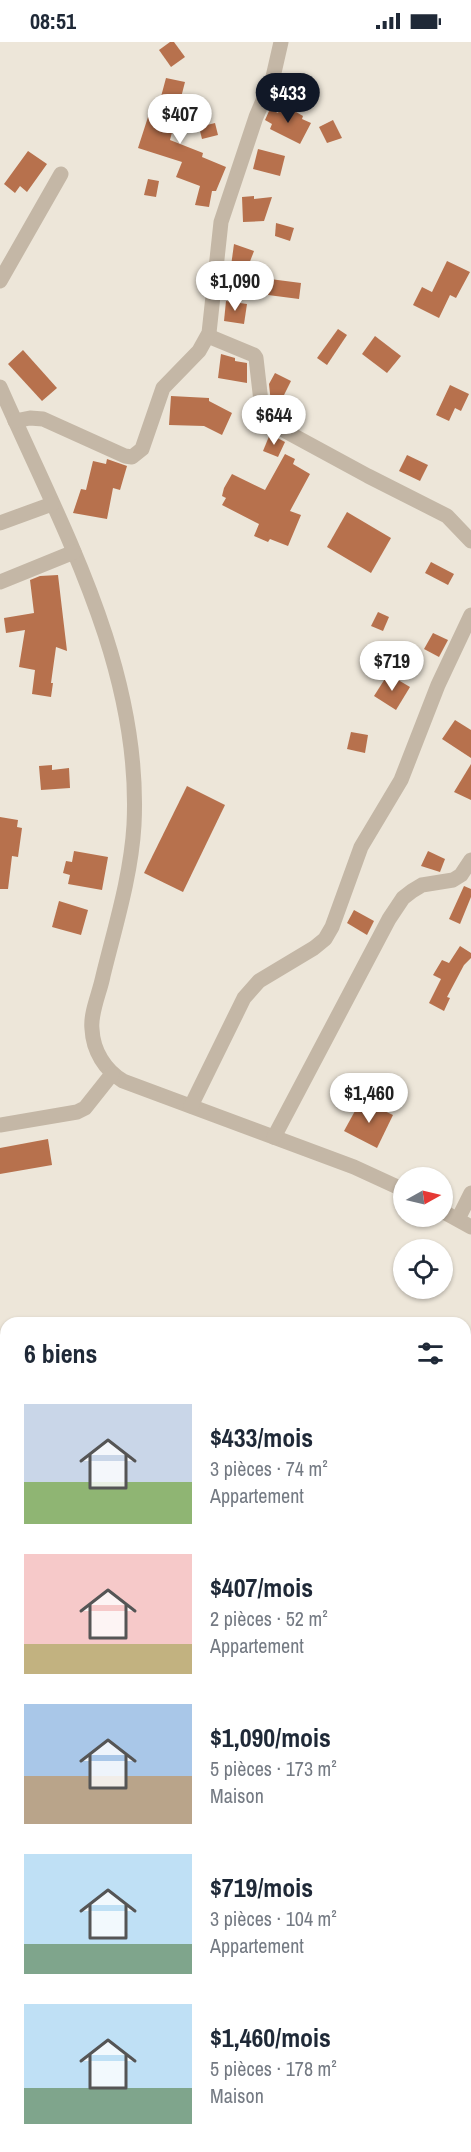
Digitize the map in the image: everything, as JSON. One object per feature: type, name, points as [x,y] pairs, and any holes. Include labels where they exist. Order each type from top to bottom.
[{"type":"street","points":[[15,421],[30,418],[43,419],[132,457],[141,449],[163,388],[199,351],[208,336],[212,320],[221,222],[256,117],[273,77],[281,42]]},
{"type":"street","points":[[0,281],[61,174]]},
{"type":"street","points":[[208,336],[254,355],[256,358],[263,419],[447,516],[471,541]]},
{"type":"street","points":[[0,387],[96,605],[117,674],[130,730],[134,779],[134,826],[124,888],[91,1028],[100,1059],[112,1074],[123,1081],[354,1167],[393,1185]]},
{"type":"street","points":[[0,523],[52,504]]},
{"type":"street","points":[[0,582],[74,552]]},
{"type":"street","points":[[191,1106],[244,998],[259,981],[314,948],[325,939],[333,927],[361,847],[401,780],[438,685],[471,615]]},
{"type":"street","points":[[274,1137],[389,919],[404,898],[422,885],[453,880],[461,875],[471,860]]},
{"type":"street","points":[[0,1125],[77,1112],[85,1108],[112,1074]]},
{"type":"street","points":[[465,1223],[471,1193]]},
{"type":"building","points":[[170,42],[174,42],[185,57],[171,67],[159,50]]},
{"type":"building","points":[[166,78],[185,82],[170,140],[203,153],[202,157],[226,167],[216,191],[212,191],[209,207],[195,205],[200,186],[176,177],[182,162],[138,148],[148,117],[155,119]]},
{"type":"building","points":[[280,108],[287,111],[289,108],[311,123],[300,144],[270,129],[272,124],[265,120],[270,109],[278,113]]},
{"type":"building","points":[[333,120],[342,138],[327,143],[319,127]]},
{"type":"building","points":[[215,123],[218,135],[202,139],[199,127]]},
{"type":"building","points":[[258,149],[285,156],[280,176],[253,169]]},
{"type":"building","points":[[28,151],[47,164],[27,192],[20,186],[15,193],[4,184]]},
{"type":"building","points":[[148,179],[159,181],[156,197],[144,195]]},
{"type":"building","points":[[254,196],[254,199],[272,197],[264,221],[243,222],[242,197]]},
{"type":"building","points":[[276,223],[294,228],[290,241],[275,236]]},
{"type":"building","points":[[234,244],[254,251],[246,272],[231,266]]},
{"type":"building","points":[[447,261],[470,272],[456,298],[450,295],[439,318],[413,305],[422,287],[432,292]]},
{"type":"building","points":[[270,279],[301,283],[299,299],[268,295]]},
{"type":"building","points":[[226,301],[247,304],[244,324],[224,321]]},
{"type":"building","points":[[338,329],[347,335],[327,365],[317,358]]},
{"type":"building","points":[[375,336],[401,356],[387,373],[362,354]]},
{"type":"building","points":[[23,350],[57,388],[42,401],[8,364]]},
{"type":"building","points":[[221,354],[235,358],[235,361],[247,363],[247,383],[218,378]]},
{"type":"building","points":[[275,373],[291,381],[282,399],[304,413],[296,426],[272,413],[269,384]]},
{"type":"building","points":[[450,385],[469,394],[461,411],[455,408],[449,421],[436,415]]},
{"type":"building","points":[[171,396],[209,398],[209,401],[232,413],[222,435],[204,426],[169,425]]},
{"type":"building","points":[[270,434],[285,442],[278,457],[263,451]]},
{"type":"building","points":[[285,454],[295,459],[293,464],[310,474],[290,511],[301,515],[288,546],[270,539],[268,542],[254,536],[259,524],[222,505],[226,498],[222,496],[224,488],[232,474],[265,490]]},
{"type":"building","points":[[407,455],[428,465],[420,481],[399,471]]},
{"type":"building","points":[[107,459],[127,466],[120,490],[113,488],[107,519],[73,513],[81,489],[86,490],[93,461],[106,464]]},
{"type":"building","points":[[347,512],[391,538],[371,573],[327,547]]},
{"type":"building","points":[[431,562],[454,574],[448,585],[425,573]]},
{"type":"building","points":[[58,575],[67,651],[56,647],[51,697],[32,694],[35,670],[19,667],[25,630],[6,633],[4,618],[34,613],[30,580],[40,576]]},
{"type":"building","points":[[378,612],[389,617],[383,631],[371,626]]},
{"type":"building","points":[[433,633],[448,640],[439,657],[424,649]]},
{"type":"building","points":[[388,674],[410,687],[396,710],[374,696]]},
{"type":"building","points":[[455,720],[471,730],[471,758],[442,739]]},
{"type":"building","points":[[351,732],[368,735],[365,753],[347,749]]},
{"type":"building","points":[[471,764],[471,800],[454,792]]},
{"type":"building","points":[[52,765],[52,770],[69,768],[70,788],[41,790],[39,766]]},
{"type":"building","points":[[187,786],[225,805],[183,892],[144,873]]},
{"type":"building","points":[[0,817],[18,820],[17,827],[22,828],[18,857],[12,856],[8,889],[0,889]]},
{"type":"building","points":[[74,851],[108,857],[102,890],[68,884],[70,875],[63,873],[66,861],[72,862]]},
{"type":"building","points":[[428,851],[445,859],[440,872],[421,866]]},
{"type":"building","points":[[464,886],[471,889],[471,897],[460,924],[449,919]]},
{"type":"building","points":[[59,901],[88,910],[81,935],[52,927]]},
{"type":"building","points":[[354,910],[374,921],[367,935],[347,923]]},
{"type":"building","points":[[460,946],[471,953],[471,958],[464,965],[447,997],[450,998],[444,1011],[429,1003],[441,979],[433,975],[442,960],[449,963]]},
{"type":"building","points":[[361,1100],[393,1115],[377,1148],[344,1131]]},
{"type":"building","points":[[48,1139],[52,1165],[0,1174],[0,1148]]}]
